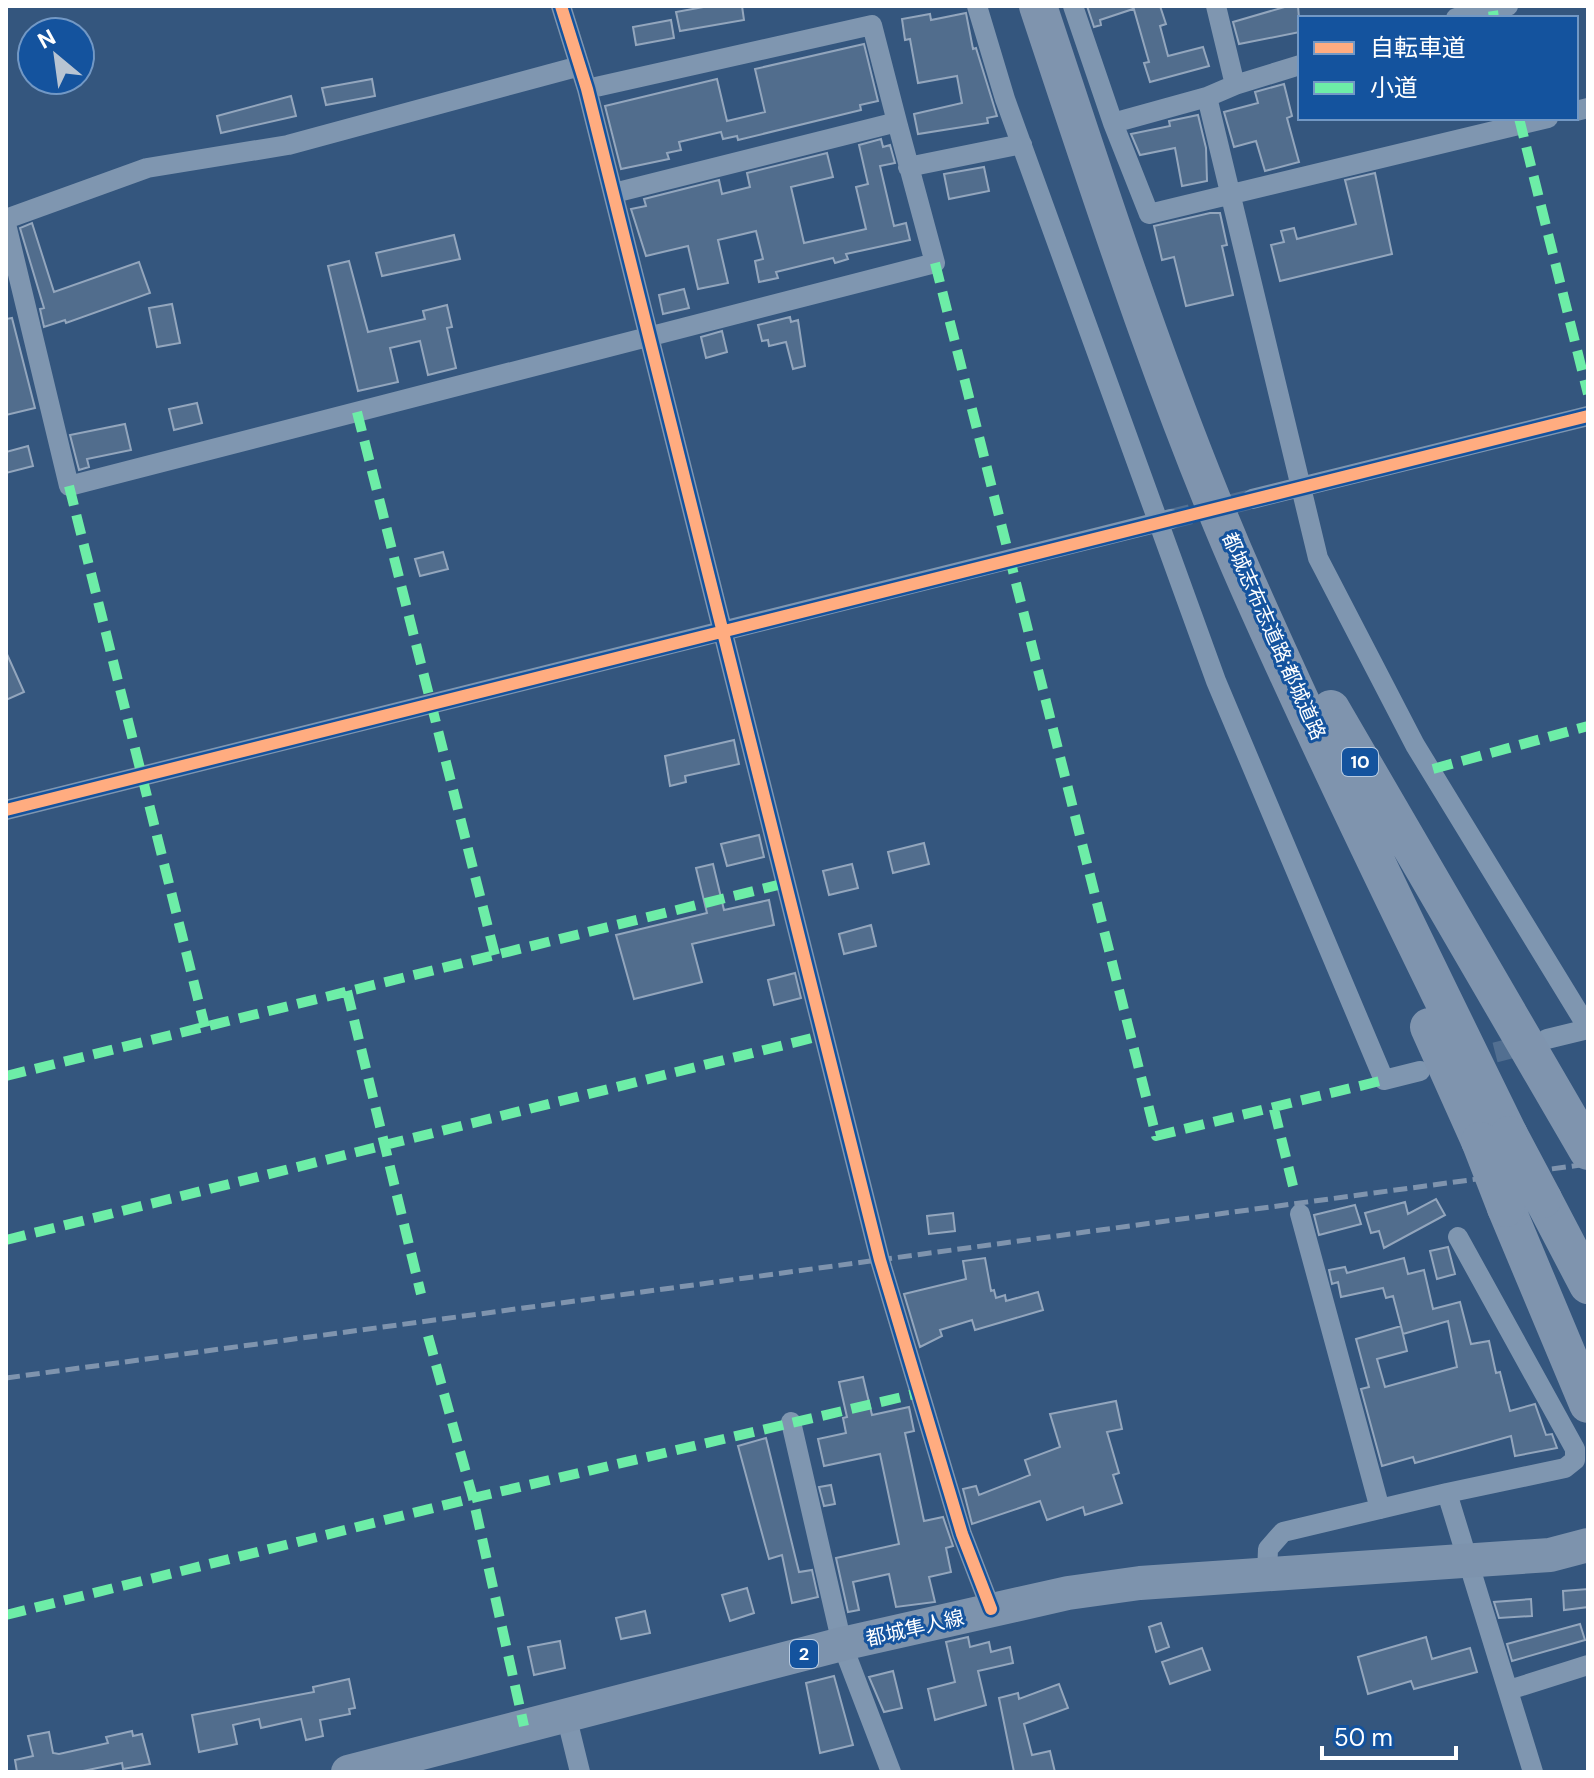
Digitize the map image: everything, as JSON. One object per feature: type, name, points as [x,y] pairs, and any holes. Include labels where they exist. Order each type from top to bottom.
[{"type":"highway","name":"都城志布志道路;都城道路","points":[[1038,6],[1167,385],[1247,583],[1354,813],[1352,854],[1494,1138]]},
{"type":"highway","name":"10","points":[[1167,385],[1251,542],[1336,720],[1580,1140]]},
{"type":"highway","name":"10","points":[[1494,1138],[1543,1199],[1588,1285]]},
{"type":"highway","name":"10","points":[[1494,1138],[1506,1208],[1588,1404]]},
{"type":"main road","name":"都城隼人線","points":[[348,1772],[842,1644],[991,1609],[1140,1583],[1471,1562],[1550,1555],[1588,1545]]},
{"type":"street","points":[[561,6],[614,193],[880,1260],[962,1534],[991,1609]]},
{"type":"street","points":[[977,6],[1022,144],[1164,521],[1216,681],[1384,1080],[1420,1071]]},
{"type":"street","points":[[1073,6],[1113,123],[1149,214],[1540,120]]},
{"type":"street","points":[[1216,6],[1235,85]]},
{"type":"street","points":[[1465,16],[1508,6]]},
{"type":"street","points":[[580,66],[288,145],[147,168],[6,221],[69,486],[935,263],[872,25],[587,89]]},
{"type":"street","points":[[1113,123],[1207,97],[1298,66]]},
{"type":"street","points":[[1207,97],[1318,558],[1415,745],[1588,1029],[1547,1039]]},
{"type":"street","points":[[614,193],[897,122]]},
{"type":"street","points":[[908,167],[1022,144]]},
{"type":"street","points":[[1252,499],[1588,416]]},
{"type":"street","points":[[6,810],[1164,521]]},
{"type":"street","points":[[1300,1214],[1380,1509]]},
{"type":"street","points":[[1267,1574],[1268,1549],[1283,1532],[1565,1468],[1575,1460],[1575,1449],[1458,1237]]},
{"type":"street","points":[[791,1422],[842,1644],[891,1772]]},
{"type":"street","points":[[1447,1493],[1471,1562],[1533,1772]]},
{"type":"street","points":[[1509,1690],[1588,1665]]},
{"type":"street","points":[[566,1715],[580,1772]]},
{"type":"building","points":[[709,6],[742,6],[744,20],[680,31],[676,12]]},
{"type":"building","points":[[1087,6],[1132,6],[1133,9],[1100,20],[1101,25],[1094,27]]},
{"type":"building","points":[[1133,6],[1160,6],[1166,24],[1160,26],[1168,56],[1203,47],[1209,66],[1150,82],[1144,63],[1149,62]]},
{"type":"building","points":[[1298,6],[1298,32],[1239,44],[1233,22]]},
{"type":"building","points":[[966,13],[973,49],[976,48],[997,116],[987,118],[988,123],[918,134],[914,114],[962,103],[957,76],[918,83],[910,39],[905,40],[902,19],[930,14],[931,20]]},
{"type":"building","points":[[671,20],[674,38],[636,45],[633,27]]},
{"type":"building","points":[[864,44],[878,101],[860,105],[861,110],[738,140],[737,136],[723,139],[721,132],[679,142],[681,150],[667,153],[669,159],[621,169],[605,106],[717,79],[727,121],[765,112],[755,69]]},
{"type":"building","points":[[372,79],[375,96],[326,105],[322,88]]},
{"type":"building","points":[[1284,84],[1292,116],[1287,118],[1299,162],[1265,171],[1256,141],[1234,147],[1224,112],[1258,103],[1255,92]]},
{"type":"building","points":[[291,96],[296,116],[221,133],[217,116]]},
{"type":"building","points":[[1198,115],[1206,148],[1207,181],[1182,186],[1175,148],[1140,155],[1131,134],[1170,126],[1169,121]]},
{"type":"building","points":[[881,139],[883,147],[890,145],[895,163],[880,166],[894,226],[906,223],[910,240],[846,254],[848,259],[835,263],[833,258],[776,272],[778,278],[759,282],[755,261],[763,259],[756,231],[718,240],[728,283],[698,289],[688,246],[646,256],[631,209],[646,206],[644,199],[719,180],[722,194],[750,187],[747,173],[827,153],[833,177],[791,187],[804,243],[866,229],[856,187],[868,184],[859,145]]},
{"type":"building","points":[[984,167],[989,191],[949,199],[944,174]]},
{"type":"building","points":[[1375,173],[1392,254],[1280,281],[1271,245],[1284,242],[1281,231],[1294,228],[1297,239],[1356,224],[1345,180]]},
{"type":"building","points":[[1220,213],[1227,245],[1222,246],[1233,295],[1186,306],[1174,257],[1162,260],[1154,226]]},
{"type":"building","points":[[32,223],[54,292],[139,262],[150,293],[66,323],[65,320],[44,327],[40,309],[44,308],[20,228]]},
{"type":"building","points":[[454,235],[460,259],[382,276],[376,253]]},
{"type":"building","points":[[349,261],[368,332],[425,319],[423,311],[447,305],[452,327],[447,328],[456,368],[428,375],[420,341],[390,348],[398,382],[358,391],[328,266]]},
{"type":"building","points":[[684,289],[689,308],[663,314],[659,295]]},
{"type":"building","points":[[172,304],[180,343],[157,347],[149,308]]},
{"type":"building","points":[[790,317],[791,322],[798,320],[805,366],[793,369],[786,342],[769,346],[768,340],[762,341],[758,325]]},
{"type":"building","points":[[12,318],[35,408],[6,415],[6,319]]},
{"type":"building","points":[[722,331],[727,352],[706,358],[701,337]]},
{"type":"building","points":[[197,403],[202,423],[174,430],[169,409]]},
{"type":"building","points":[[125,424],[131,450],[87,459],[89,467],[79,470],[70,435]]},
{"type":"building","points":[[28,446],[33,466],[6,473],[6,452]]},
{"type":"building","points":[[443,552],[448,569],[420,576],[415,559]]},
{"type":"building","points":[[6,652],[24,692],[6,700]]},
{"type":"building","points":[[734,740],[739,764],[685,776],[686,782],[670,786],[665,756]]},
{"type":"building","points":[[759,835],[764,857],[727,866],[721,844]]},
{"type":"building","points":[[924,843],[929,864],[893,873],[888,852]]},
{"type":"building","points":[[713,864],[724,910],[769,900],[774,925],[692,944],[702,982],[634,999],[616,935],[707,913],[696,868]]},
{"type":"building","points":[[852,864],[858,888],[829,895],[823,871]]},
{"type":"building","points":[[871,925],[876,946],[844,954],[839,934]]},
{"type":"building","points":[[795,973],[801,998],[774,1005],[768,980]]},
{"type":"building","points":[[1436,1199],[1445,1215],[1384,1248],[1379,1231],[1371,1233],[1365,1213],[1405,1202],[1408,1214]]},
{"type":"building","points":[[1355,1205],[1361,1224],[1319,1235],[1314,1215]]},
{"type":"building","points":[[953,1213],[955,1231],[929,1234],[927,1216]]},
{"type":"building","points":[[1448,1247],[1455,1274],[1437,1279],[1430,1251]]},
{"type":"building","points":[[985,1258],[991,1291],[994,1290],[996,1298],[1005,1295],[1006,1301],[1038,1292],[1043,1310],[975,1330],[972,1320],[940,1330],[942,1336],[920,1347],[904,1294],[966,1279],[963,1261]]},
{"type":"building","points":[[1404,1258],[1408,1274],[1424,1270],[1433,1309],[1460,1302],[1471,1344],[1489,1341],[1496,1373],[1500,1372],[1510,1411],[1535,1404],[1546,1435],[1552,1434],[1557,1448],[1515,1456],[1511,1436],[1415,1463],[1413,1457],[1382,1466],[1361,1389],[1369,1387],[1356,1339],[1401,1326],[1393,1296],[1386,1298],[1383,1288],[1341,1297],[1338,1282],[1332,1284],[1329,1270],[1345,1267],[1347,1273]],"holes":[[[1448,1321],[1457,1367],[1385,1387],[1377,1359],[1407,1351],[1402,1331],[1403,1334]]]},
{"type":"building","points":[[863,1377],[872,1415],[909,1407],[914,1431],[905,1433],[924,1521],[943,1517],[953,1546],[946,1548],[951,1572],[929,1577],[935,1602],[896,1607],[889,1574],[853,1582],[859,1610],[848,1612],[836,1558],[899,1544],[880,1454],[824,1466],[818,1439],[846,1433],[843,1418],[847,1417],[839,1382]]},
{"type":"building","points":[[1116,1401],[1122,1429],[1107,1432],[1119,1473],[1113,1475],[1122,1503],[1085,1515],[1083,1507],[1047,1520],[1040,1501],[972,1524],[963,1489],[976,1486],[979,1495],[1030,1475],[1025,1460],[1060,1447],[1050,1414]]},
{"type":"building","points":[[766,1438],[799,1572],[812,1570],[818,1597],[792,1603],[782,1555],[769,1559],[738,1446]]},
{"type":"building","points":[[831,1485],[835,1504],[824,1506],[819,1487]]},
{"type":"building","points":[[747,1588],[754,1613],[730,1621],[722,1595]]},
{"type":"building","points":[[1588,1589],[1588,1607],[1564,1610],[1563,1591]]},
{"type":"building","points":[[1531,1599],[1532,1616],[1499,1618],[1494,1602]]},
{"type":"building","points":[[645,1611],[650,1633],[621,1639],[616,1618]]},
{"type":"building","points":[[1161,1623],[1169,1647],[1156,1652],[1149,1627]]},
{"type":"building","points":[[1580,1624],[1585,1640],[1512,1661],[1507,1644]]},
{"type":"building","points":[[968,1637],[970,1647],[989,1642],[991,1652],[1010,1647],[1013,1663],[978,1671],[986,1705],[935,1720],[928,1689],[955,1682],[946,1642]]},
{"type":"building","points":[[1426,1637],[1432,1659],[1470,1648],[1477,1672],[1414,1689],[1411,1681],[1368,1694],[1358,1657]]},
{"type":"building","points":[[560,1641],[565,1668],[534,1675],[528,1647]]},
{"type":"building","points":[[1202,1648],[1210,1670],[1170,1684],[1162,1662]]},
{"type":"building","points":[[893,1671],[902,1708],[884,1712],[869,1677]]},
{"type":"building","points":[[834,1676],[853,1745],[820,1753],[806,1683]]},
{"type":"building","points":[[349,1679],[355,1708],[349,1709],[350,1714],[320,1720],[323,1736],[306,1740],[301,1719],[261,1728],[259,1719],[233,1725],[237,1744],[199,1752],[192,1715],[314,1692],[313,1687]]},
{"type":"building","points":[[1059,1684],[1068,1708],[1024,1724],[1032,1755],[1050,1751],[1055,1772],[1014,1772],[999,1698],[1018,1693],[1019,1699]]},
{"type":"building","points":[[132,1731],[133,1736],[142,1734],[150,1764],[123,1769],[122,1763],[78,1772],[17,1772],[15,1760],[33,1756],[28,1736],[49,1732],[53,1753],[59,1754],[108,1743],[106,1737]]},
{"type":"tunnel","points":[[1171,519],[1252,499]]},
{"type":"tunnel","points":[[1466,1060],[1532,1043]]},
{"type":"railway","points":[[6,1378],[1588,1164]]},
{"type":"marked path","points":[[1493,11],[1494,16]]},
{"type":"marked path","points":[[1520,120],[1588,394]]},
{"type":"marked path","points":[[935,263],[1156,1136],[1384,1080]]},
{"type":"marked path","points":[[357,412],[495,955]]},
{"type":"marked path","points":[[69,486],[205,1027]]},
{"type":"marked path","points":[[1433,769],[1588,726]]},
{"type":"marked path","points":[[6,1076],[786,883]]},
{"type":"marked path","points":[[347,991],[421,1294]]},
{"type":"marked path","points":[[6,1240],[824,1035]]},
{"type":"marked path","points":[[1274,1109],[1293,1186]]},
{"type":"marked path","points":[[428,1336],[473,1498],[524,1726]]},
{"type":"marked path","points":[[6,1615],[473,1498],[919,1393]]},
{"type":"cycle path","points":[[561,6],[587,89],[880,1260],[962,1534],[991,1609]]},
{"type":"cycle path","points":[[6,810],[1588,416]]}]
